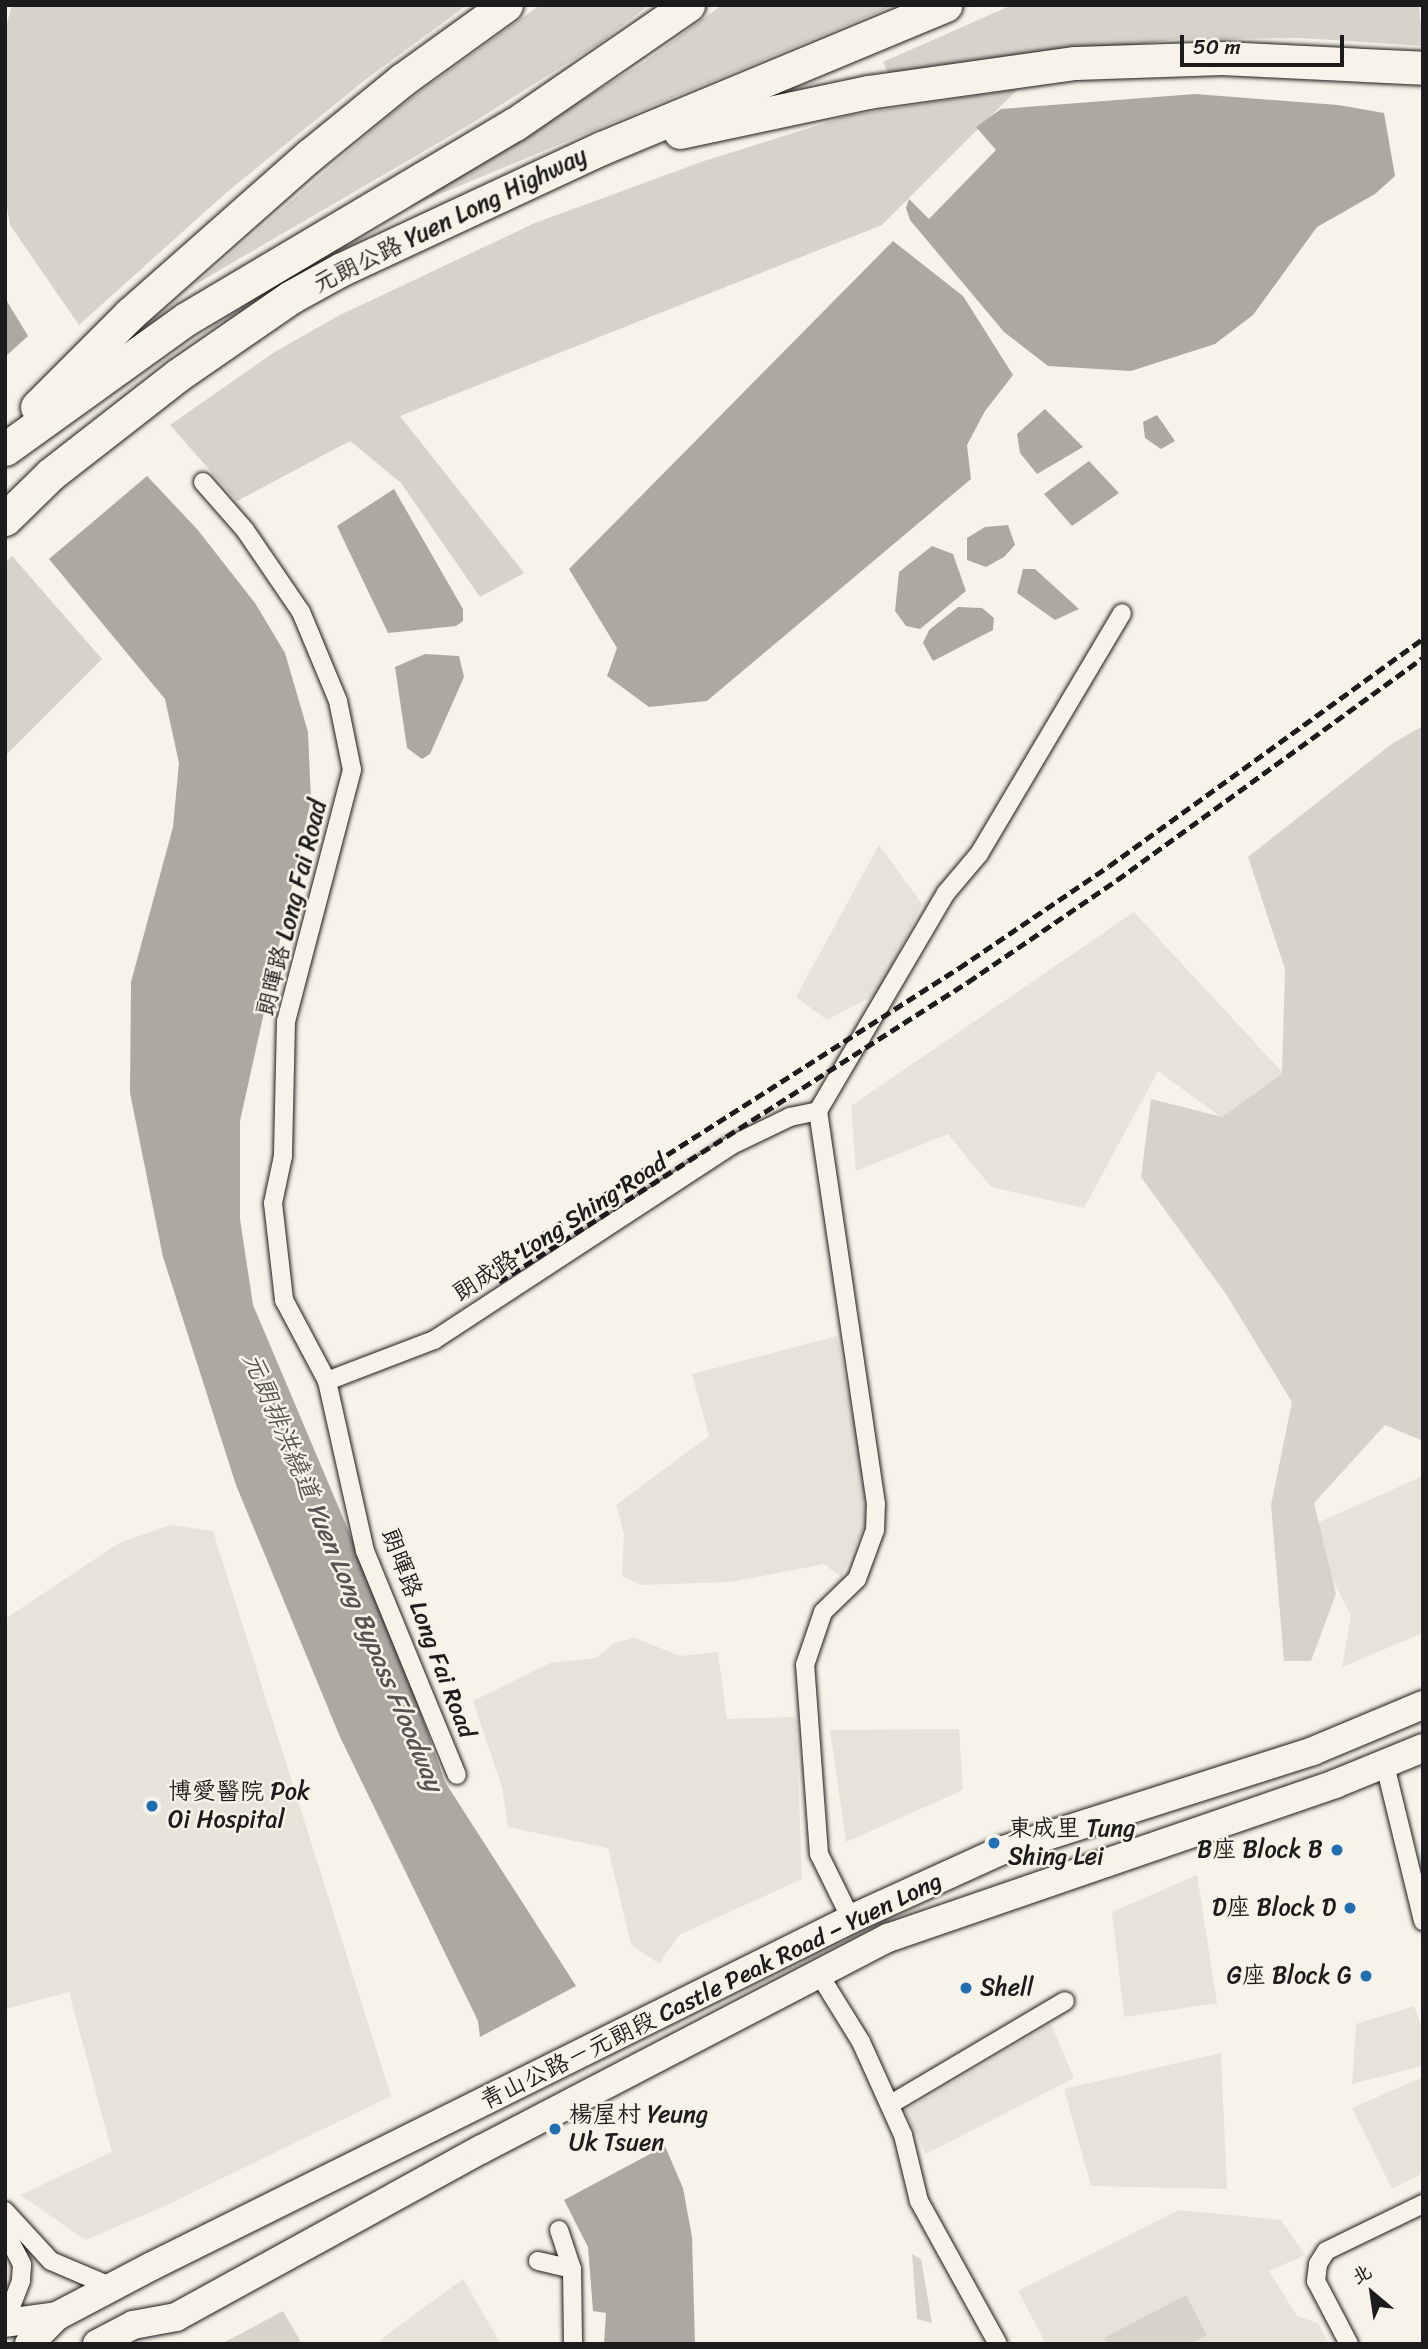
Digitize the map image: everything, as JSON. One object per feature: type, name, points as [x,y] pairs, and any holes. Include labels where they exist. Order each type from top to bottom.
[{"type":"highway","points":[[5,444],[60,380],[130,314],[310,155],[402,80],[506,5]]},
{"type":"highway","name":"元朗公路 Yuen Long Highway","points":[[5,449],[186,319],[515,124],[688,5]]},
{"type":"highway","name":"元朗公路 Yuen Long Highway","points":[[5,519],[103,432],[291,297],[395,242],[601,148],[945,5]]},
{"type":"highway","points":[[601,148],[868,92],[1010,69],[1210,58],[1423,68]]},
{"type":"main road","name":"青山公路－元朗段 Castle Peak Road – Yuen Long","points":[[29,2344],[57,2316],[112,2287],[851,1919],[1000,1851],[1313,1751],[1423,1705]]},
{"type":"main road","name":"青山公路－元朗段 Castle Peak Road – Yuen Long","points":[[97,2344],[133,2325],[176,2317],[482,2149],[888,1938],[1033,1885],[1385,1765],[1423,1748]]},
{"type":"main road","points":[[5,2322],[57,2316]]},
{"type":"main road","points":[[153,2344],[176,2317]]},
{"type":"street","name":"朗暉路 Long Fai Road","points":[[203,482],[244,530],[301,612],[338,701],[352,770],[286,1021],[282,1156],[273,1203],[284,1300],[327,1381],[365,1551],[457,1775]]},
{"type":"street","points":[[851,1919],[819,1854],[805,1665],[823,1612],[857,1579],[875,1530],[876,1504],[818,1111],[946,892],[979,854],[1122,613]]},
{"type":"street","name":"朗成路 Long Shing Road","points":[[327,1381],[434,1340],[730,1146],[790,1117],[818,1111]]},
{"type":"street","points":[[1385,1765],[1423,1921]]},
{"type":"street","points":[[819,1974],[861,2042],[891,2104],[919,2201],[998,2344]]},
{"type":"street","points":[[891,2104],[1065,2001]]},
{"type":"street","points":[[1349,2344],[1316,2281],[1318,2263],[1326,2251],[1423,2204]]},
{"type":"street","points":[[5,2211],[51,2261],[112,2287]]},
{"type":"street","points":[[559,2230],[572,2269],[573,2344]]},
{"type":"street","points":[[5,2231],[22,2264],[21,2281],[5,2322]]},
{"type":"street","points":[[538,2261],[572,2269]]},
{"type":"shaded area","points":[[12,5],[467,5],[365,80],[227,192],[79,325],[10,225],[5,195],[5,31]]},
{"type":"shaded area","points":[[540,5],[649,5],[601,42],[469,125],[196,284],[399,107]]},
{"type":"shaded area","points":[[722,5],[895,5],[399,211],[643,63]]},
{"type":"shaded area","points":[[1012,5],[1419,5],[1423,46],[1302,38],[1179,39],[889,75],[883,62]]},
{"type":"shaded area","points":[[1018,89],[882,225],[400,416],[524,573],[480,597],[401,483],[350,441],[237,501],[170,425],[273,353],[338,316],[535,223],[704,161],[851,115]]},
{"type":"shaded area","points":[[12,556],[102,659],[5,756],[5,563]]},
{"type":"shaded area","points":[[1423,726],[1423,1441],[1385,1425],[1314,1503],[1336,1594],[1311,1661],[1284,1661],[1271,1505],[1292,1402],[1226,1294],[1141,1177],[1151,1099],[1222,1117],[1282,1074],[1285,969],[1248,857],[1393,743]]},
{"type":"shaded area","points":[[879,845],[922,904],[879,993],[827,1020],[796,997]]},
{"type":"shaded area","points":[[1134,912],[1294,1085],[1236,1128],[1158,1071],[1084,1208],[991,1187],[948,1134],[856,1171],[851,1106]]},
{"type":"shaded area","points":[[837,1336],[861,1458],[867,1520],[841,1577],[824,1564],[731,1582],[641,1585],[622,1576],[624,1534],[616,1505],[709,1436],[692,1374]]},
{"type":"shaded area","points":[[1423,1476],[1423,1633],[1342,1667],[1351,1615],[1323,1561],[1297,1532]]},
{"type":"shaded area","name":"博愛醫院 Pok Oi Hospital","points":[[170,1525],[213,1531],[391,2096],[167,2205],[86,2240],[20,2195],[112,2152],[69,1992],[5,2009],[5,1619],[119,1543]]},
{"type":"shaded area","points":[[635,1638],[680,1656],[718,1652],[727,1719],[796,1717],[802,1879],[679,1935],[659,1964],[631,1944],[608,1848],[508,1827],[502,1787],[473,1701],[550,1663],[596,1658],[614,1643]]},
{"type":"shaded area","points":[[959,1729],[963,1790],[846,1842],[830,1730]]},
{"type":"shaded area","points":[[1197,1875],[1217,2003],[1124,2017],[1112,1912]]},
{"type":"shaded area","points":[[1414,2006],[1423,2031],[1423,2066],[1352,2084],[1356,2024]]},
{"type":"shaded area","points":[[1051,2024],[1074,2078],[926,2154],[905,2111]]},
{"type":"shaded area","points":[[1221,2053],[1227,2189],[1091,2186],[1064,2089]]},
{"type":"shaded area","points":[[1423,2077],[1423,2173],[1392,2189],[1352,2108]]},
{"type":"shaded area","points":[[1179,2210],[1281,2220],[1305,2255],[1269,2271],[1297,2316],[1318,2323],[1329,2344],[1046,2344],[1018,2291]]},
{"type":"shaded area","points":[[912,2254],[921,2259],[932,2323],[917,2319]]},
{"type":"shaded area","points":[[463,2279],[501,2344],[377,2344],[384,2337]]},
{"type":"shaded area","points":[[1186,2295],[1207,2335],[1190,2344],[1108,2344],[1104,2338]]},
{"type":"shaded area","points":[[283,2311],[302,2344],[222,2344],[223,2343]]},
{"type":"water","points":[[1195,94],[1338,105],[1384,113],[1395,176],[1375,194],[1317,227],[1253,315],[1215,344],[1131,371],[1048,366],[1004,332],[910,220],[906,208],[909,199],[929,219],[996,150],[976,127],[1001,109]]},
{"type":"water","points":[[893,241],[963,296],[1013,375],[985,411],[967,445],[971,479],[707,701],[649,707],[607,676],[617,648],[569,569]]},
{"type":"water","points":[[5,298],[28,336],[5,357]]},
{"type":"water","points":[[1045,409],[1083,447],[1037,474],[1020,453],[1017,434]]},
{"type":"water","points":[[1157,415],[1175,441],[1161,449],[1145,438],[1143,422]]},
{"type":"water","points":[[1089,461],[1119,493],[1072,526],[1044,494]]},
{"type":"water","name":"元朗排洪繞道 Yuen Long Bypass Floodway","points":[[147,476],[197,529],[255,603],[285,653],[308,732],[311,800],[240,1121],[240,1219],[253,1305],[399,1650],[445,1782],[576,1986],[480,2037],[478,2021],[340,1737],[236,1485],[163,1257],[130,1093],[131,982],[173,827],[179,763],[165,699],[49,559]]},
{"type":"water","points":[[394,489],[463,609],[463,621],[456,626],[388,633],[337,526]]},
{"type":"water","points":[[1008,525],[1015,545],[1004,557],[986,567],[967,560],[967,538],[985,527]]},
{"type":"water","points":[[932,546],[953,554],[966,591],[920,629],[906,626],[895,611],[899,572]]},
{"type":"water","points":[[1023,569],[1035,569],[1079,609],[1055,620],[1017,593]]},
{"type":"water","points":[[958,607],[982,608],[994,618],[993,630],[933,661],[923,643],[929,630]]},
{"type":"water","points":[[425,654],[459,656],[464,677],[430,754],[422,759],[407,748],[395,667]]},
{"type":"water","points":[[665,2146],[683,2188],[692,2237],[695,2344],[604,2344],[606,2313],[593,2311],[588,2247],[564,2200]]},
{"type":"railway","points":[[490,1268],[959,968],[1109,866],[1423,639]]},
{"type":"railway","points":[[499,1282],[968,982],[1117,880],[1423,658]]},
{"type":"place","name":"博愛醫院 Pok Oi Hospital","points":[[152,1806]]},
{"type":"place","name":"東成里 Tung Shing Lei","points":[[994,1843]]},
{"type":"place","name":"B座 Block B","points":[[1337,1850]]},
{"type":"place","name":"D座 Block D","points":[[1350,1908]]},
{"type":"place","name":"G座 Block G","points":[[1366,1976]]},
{"type":"place","name":"Shell","points":[[966,1988]]},
{"type":"place","name":"楊屋村 Yeung Uk Tsuen","points":[[555,2129]]}]
